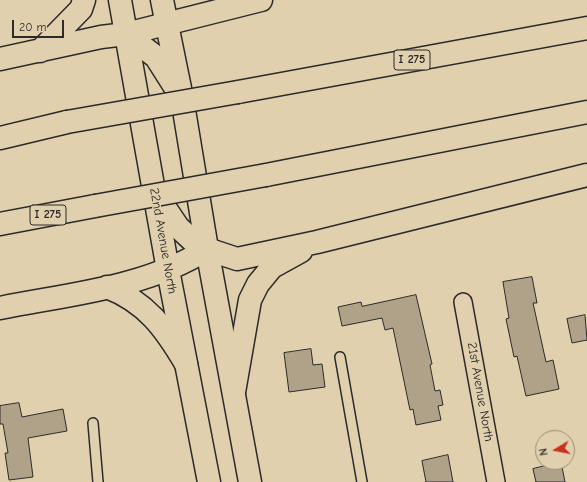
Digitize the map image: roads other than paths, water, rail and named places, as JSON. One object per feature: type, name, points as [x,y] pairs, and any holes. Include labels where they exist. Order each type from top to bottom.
[{"type":"main road","points":[[40,50],[81,10],[84,0]]},
{"type":"main road","name":"22nd Avenue North","points":[[120,0],[153,190],[209,482]]},
{"type":"main road","points":[[162,0],[182,98],[207,249],[250,482]]},
{"type":"main road","points":[[0,59],[101,37],[126,34],[261,0]]},
{"type":"main road","name":"I 275","points":[[0,138],[67,122],[587,28]]},
{"type":"main road","points":[[126,34],[156,57],[182,98]]},
{"type":"main road","name":"I 275","points":[[0,224],[266,175],[587,112]]},
{"type":"main road","points":[[153,190],[178,227],[193,241],[207,249],[237,259],[317,242],[587,175]]},
{"type":"main road","points":[[234,392],[250,300],[255,289],[272,267],[317,242]]},
{"type":"main road","points":[[0,308],[107,287],[146,277],[186,262],[207,249]]},
{"type":"main road","points":[[107,287],[126,294],[144,307],[173,342],[186,364]]},
{"type":"street","name":"21st Avenue North","points":[[463,302],[496,482]]},
{"type":"lane","points":[[340,357],[362,482]]},
{"type":"lane","points":[[93,423],[98,482]]}]
